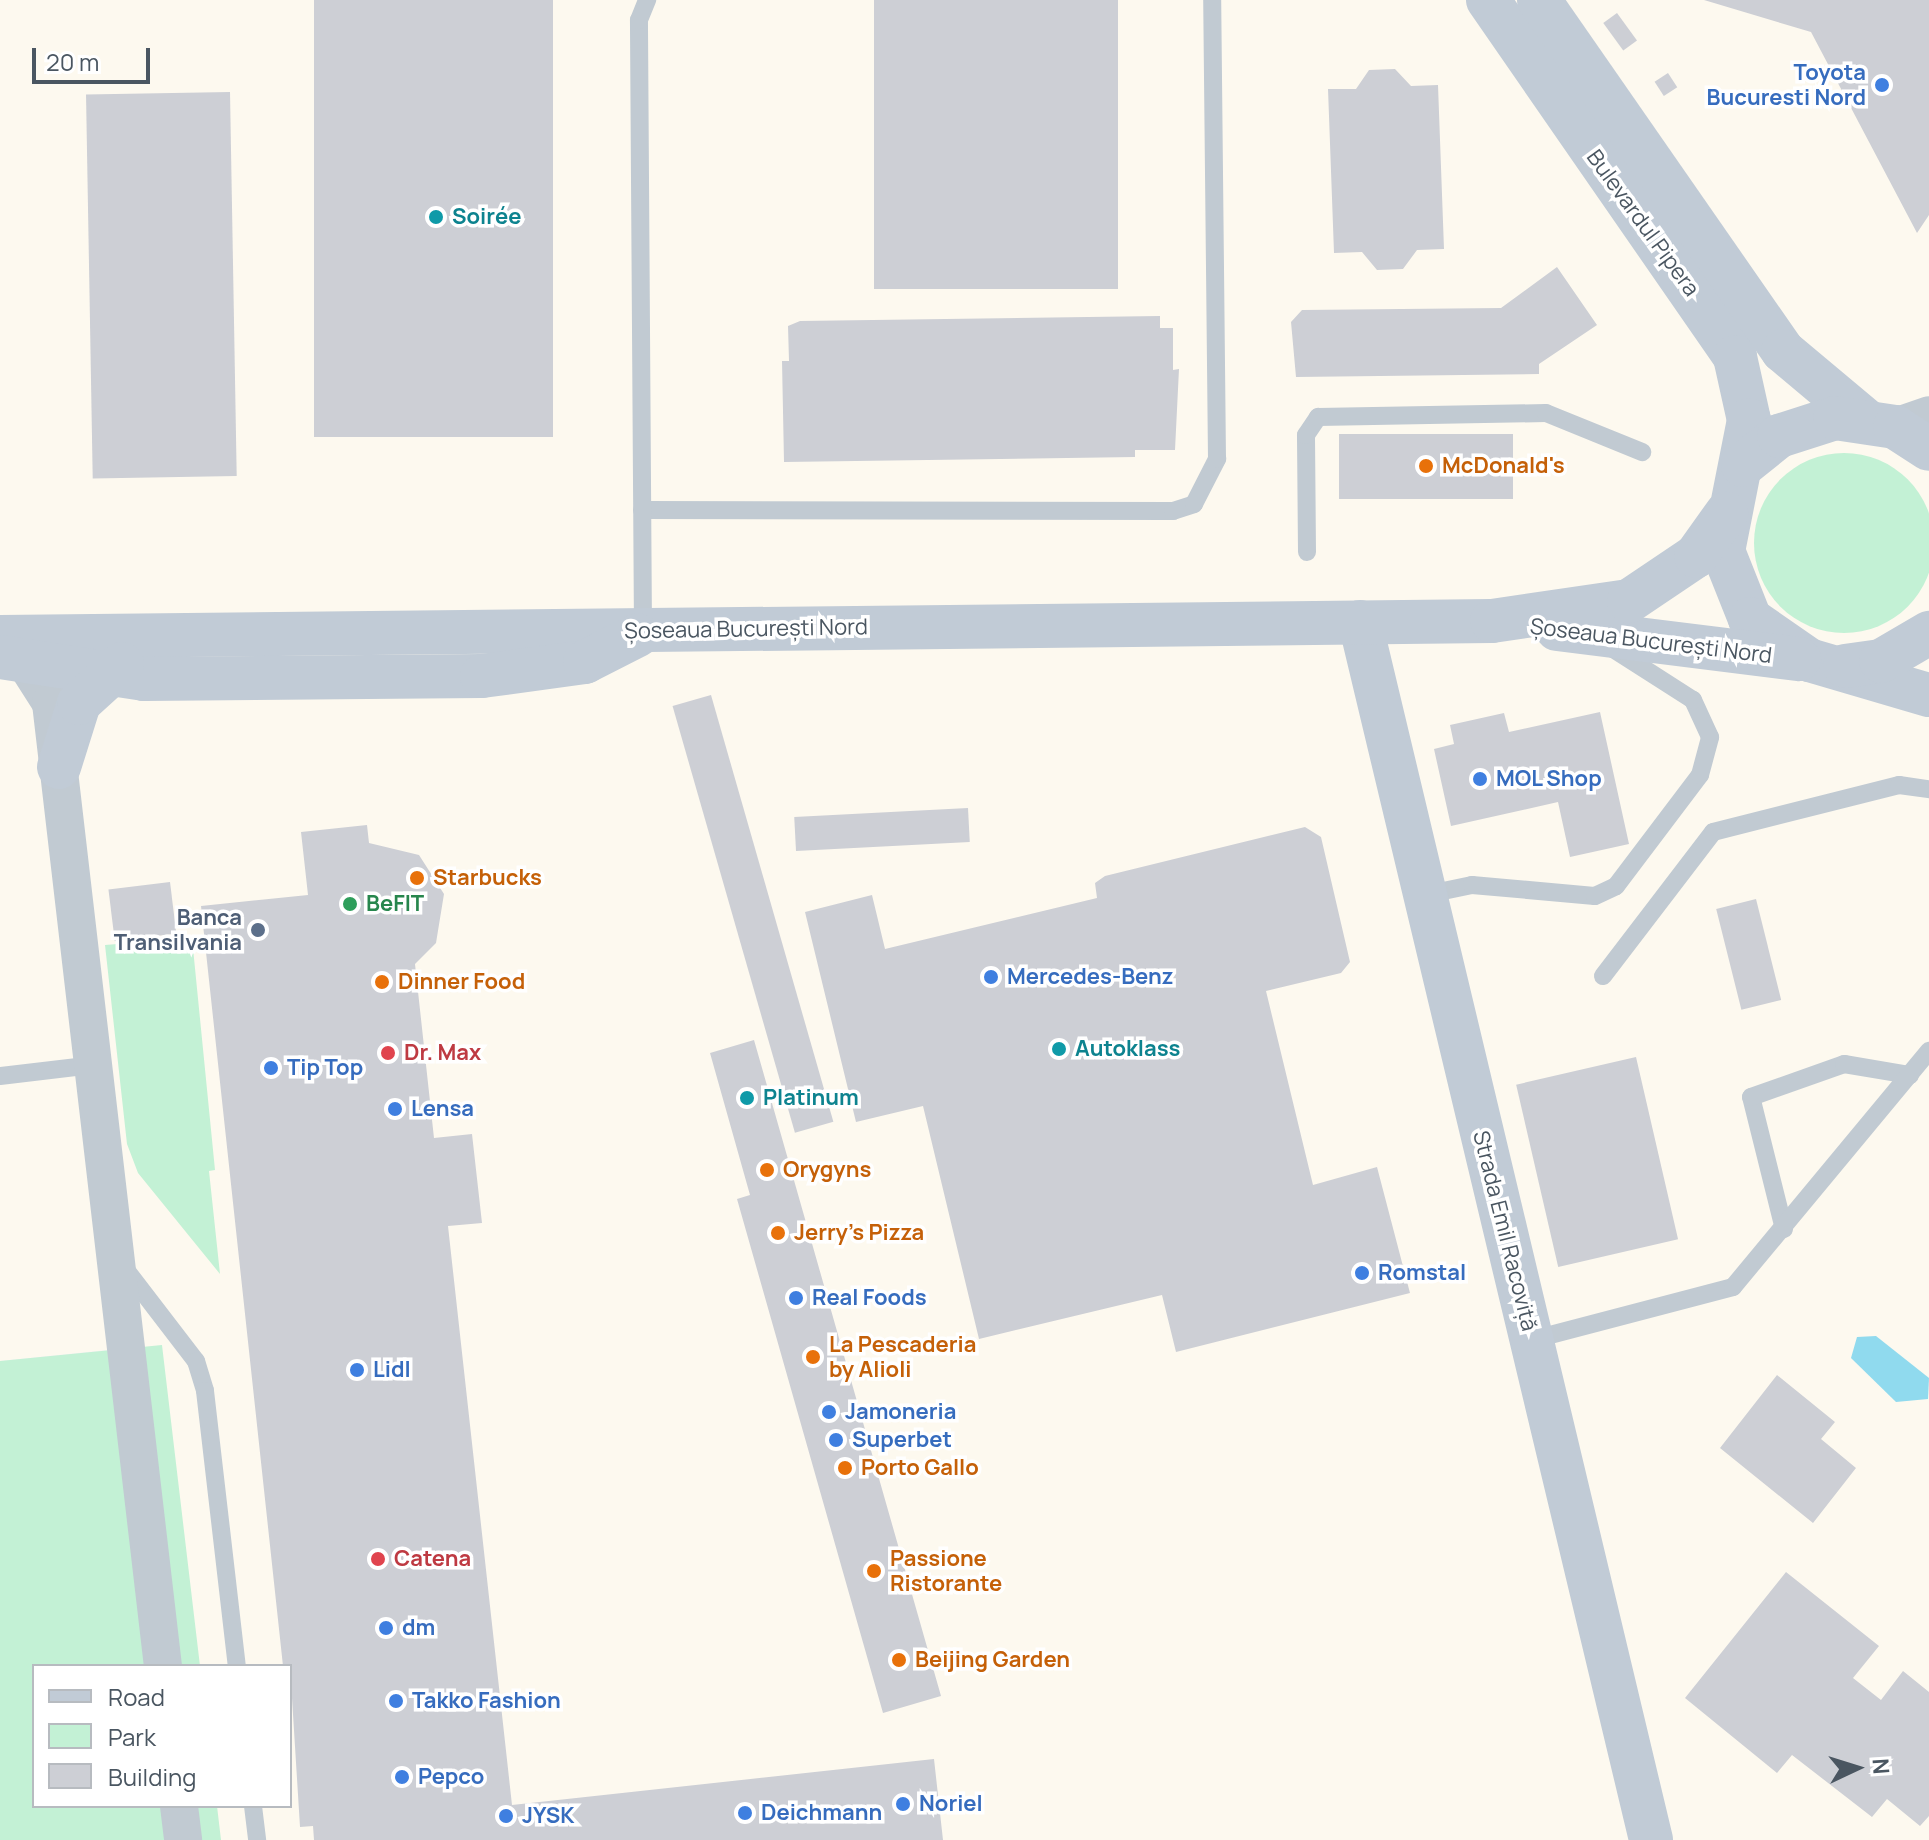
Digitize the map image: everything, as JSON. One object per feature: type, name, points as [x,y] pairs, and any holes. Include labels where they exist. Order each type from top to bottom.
[{"type":"main road","name":"Bulevardul Pipera","points":[[1488,0],[1735,357],[1748,405],[1743,465],[1726,514],[1723,551],[1737,598],[1776,644],[1929,695]]},
{"type":"main road","name":"Bulevardul Pipera","points":[[1539,0],[1783,351],[1904,428]]},
{"type":"main road","name":"Bulevardul Pipera","points":[[1743,465],[1800,425],[1904,428]]},
{"type":"main road","name":"Șoseaua București Nord","points":[[1492,621],[1629,601],[1696,556],[1726,514]]},
{"type":"main road","name":"Șoseaua București Nord","points":[[0,638],[1492,621],[1827,663]]},
{"type":"main road","name":"Strada Emil Racoviță","points":[[1360,622],[1651,1840]]},
{"type":"main road","points":[[17,661],[103,676],[509,674],[585,662],[643,631]]},
{"type":"main road","points":[[1827,663],[1881,661],[1929,633]]},
{"type":"main road","points":[[59,767],[72,715],[103,676],[160,644],[198,635]]},
{"type":"street","points":[[0,638],[51,703],[163,1664]]},
{"type":"street","points":[[179,1808],[183,1840]]},
{"type":"lane","points":[[643,631],[639,20],[647,0]]},
{"type":"lane","points":[[642,510],[1173,511],[1194,504],[1217,459],[1212,0]]},
{"type":"lane","points":[[1307,552],[1306,435],[1318,417],[1546,413],[1642,452]]},
{"type":"lane","points":[[1424,895],[1472,885],[1595,896],[1616,886],[1700,775],[1710,737],[1693,700],[1587,633]]},
{"type":"lane","points":[[1603,976],[1713,832],[1899,785],[1929,789]]},
{"type":"lane","points":[[1531,1340],[1716,1296],[1750,1271],[1929,1051]]},
{"type":"lane","points":[[1784,1229],[1751,1097],[1844,1064],[1910,1075]]},
{"type":"lane","points":[[0,1076],[94,1065]]},
{"type":"lane","points":[[116,1258],[196,1361],[205,1391],[237,1664]]},
{"type":"lane","points":[[253,1808],[257,1840]]},
{"type":"shaded area","points":[[0,0],[1929,0],[1929,1840],[183,1840],[179,1808],[292,1808],[292,1664],[163,1664],[126,1348],[0,1361]]},
{"type":"green space","points":[[1844,453],[1862,454],[1879,460],[1908,479],[1930,516],[1930,570],[1927,578],[1908,607],[1879,626],[1862,632],[1844,633],[1826,632],[1809,626],[1780,607],[1761,578],[1755,561],[1754,543],[1755,525],[1761,508],[1780,479],[1809,460],[1826,454]]},
{"type":"green space","points":[[192,938],[215,1170],[209,1171],[220,1274],[138,1173],[127,1144],[105,945]]},
{"type":"green space","points":[[162,1345],[200,1664],[32,1664],[32,1808],[217,1808],[221,1840],[0,1840],[0,1361]]},
{"type":"water","points":[[1876,1336],[1929,1378],[1928,1399],[1896,1402],[1851,1358],[1857,1337]]},
{"type":"building","name":"Soirée","points":[[314,0],[553,0],[553,437],[314,437]]},
{"type":"building","points":[[874,0],[1118,0],[1118,289],[874,289]]},
{"type":"building","name":"Toyota Bucuresti Nord","points":[[1704,0],[1929,0],[1929,215],[1917,233],[1811,32]]},
{"type":"building","points":[[1617,13],[1637,41],[1623,50],[1603,23]]},
{"type":"building","points":[[1395,69],[1411,86],[1438,85],[1444,249],[1417,250],[1403,269],[1377,270],[1362,252],[1334,253],[1328,89],[1356,89],[1369,70]]},
{"type":"building","points":[[1668,73],[1677,87],[1664,96],[1655,82]]},
{"type":"building","points":[[230,92],[237,476],[93,478],[86,95]]},
{"type":"building","points":[[1557,267],[1597,325],[1539,364],[1539,374],[1296,377],[1291,322],[1302,310],[1501,308]]},
{"type":"building","points":[[1160,316],[1160,328],[1173,328],[1173,370],[1179,369],[1175,450],[1135,450],[1135,457],[784,462],[782,361],[789,361],[788,326],[800,321]]},
{"type":"building","name":"McDonald's","points":[[1339,434],[1513,434],[1513,499],[1339,499]]},
{"type":"building","points":[[711,695],[833,1122],[795,1133],[673,706]]},
{"type":"building","points":[[1600,712],[1629,844],[1570,857],[1558,802],[1451,826],[1434,749],[1454,744],[1450,725],[1504,713],[1509,732]]},
{"type":"building","points":[[968,808],[970,842],[796,851],[794,817]]},
{"type":"building","points":[[367,825],[369,843],[419,855],[444,894],[436,943],[415,964],[434,1138],[472,1134],[482,1223],[448,1226],[512,1805],[934,1759],[943,1840],[314,1840],[313,1826],[300,1827],[292,1664],[283,1664],[201,906],[308,895],[301,832]]},
{"type":"building","name":"Autoklass","points":[[1305,827],[1321,837],[1350,962],[1341,973],[1266,991],[1313,1185],[1377,1167],[1410,1293],[1176,1352],[1162,1295],[979,1339],[923,1106],[856,1122],[805,912],[872,895],[885,949],[1097,898],[1095,883],[1105,876]]},
{"type":"building","points":[[170,882],[176,934],[115,941],[108,890]]},
{"type":"building","points":[[1756,899],[1781,1000],[1741,1010],[1716,909]]},
{"type":"building","points":[[754,1040],[941,1696],[883,1713],[737,1199],[750,1195],[710,1053]]},
{"type":"building","points":[[1636,1057],[1678,1239],[1558,1267],[1516,1085]]},
{"type":"building","points":[[1777,1375],[1835,1422],[1821,1439],[1856,1468],[1813,1523],[1720,1448]]},
{"type":"building","points":[[1786,1572],[1879,1646],[1853,1678],[1881,1700],[1903,1671],[1929,1692],[1929,1816],[1920,1826],[1887,1799],[1872,1817],[1792,1755],[1777,1773],[1685,1698]]},
{"type":"place","name":"Toyota Bucuresti Nord","points":[[1882,85]]},
{"type":"place","name":"Soirée","points":[[436,217]]},
{"type":"place","name":"McDonald's","points":[[1426,466]]},
{"type":"place","name":"MOL Shop","points":[[1480,779]]},
{"type":"place","name":"Starbucks","points":[[417,878]]},
{"type":"place","name":"BeFIT","points":[[350,904]]},
{"type":"place","name":"Banca Transilvania","points":[[258,930]]},
{"type":"place","name":"Mercedes-Benz","points":[[991,977]]},
{"type":"place","name":"Dinner Food","points":[[382,982]]},
{"type":"place","name":"Autoklass","points":[[1059,1049]]},
{"type":"place","name":"Dr. Max","points":[[388,1053]]},
{"type":"place","name":"Tip Top","points":[[271,1068]]},
{"type":"place","name":"Platinum","points":[[747,1098]]},
{"type":"place","name":"Lensa","points":[[395,1109]]},
{"type":"place","name":"Orygyns","points":[[767,1170]]},
{"type":"place","name":"Jerry's Pizza","points":[[778,1233]]},
{"type":"place","name":"Romstal","points":[[1362,1273]]},
{"type":"place","name":"Real Foods","points":[[796,1298]]},
{"type":"place","name":"La Pescaderia by Alioli","points":[[813,1357]]},
{"type":"place","name":"Lidl","points":[[357,1370]]},
{"type":"place","name":"Jamoneria","points":[[829,1412]]},
{"type":"place","name":"Superbet","points":[[836,1440]]},
{"type":"place","name":"Porto Gallo","points":[[845,1468]]},
{"type":"place","name":"Catena","points":[[378,1559]]},
{"type":"place","name":"Passione Ristorante","points":[[874,1571]]},
{"type":"place","name":"dm","points":[[386,1628]]},
{"type":"place","name":"Beijing Garden","points":[[899,1660]]},
{"type":"place","name":"Takko Fashion","points":[[396,1701]]},
{"type":"place","name":"Pepco","points":[[402,1777]]},
{"type":"place","name":"Noriel","points":[[903,1804]]},
{"type":"place","name":"Deichmann","points":[[745,1813]]},
{"type":"place","name":"JYSK","points":[[506,1816]]}]
